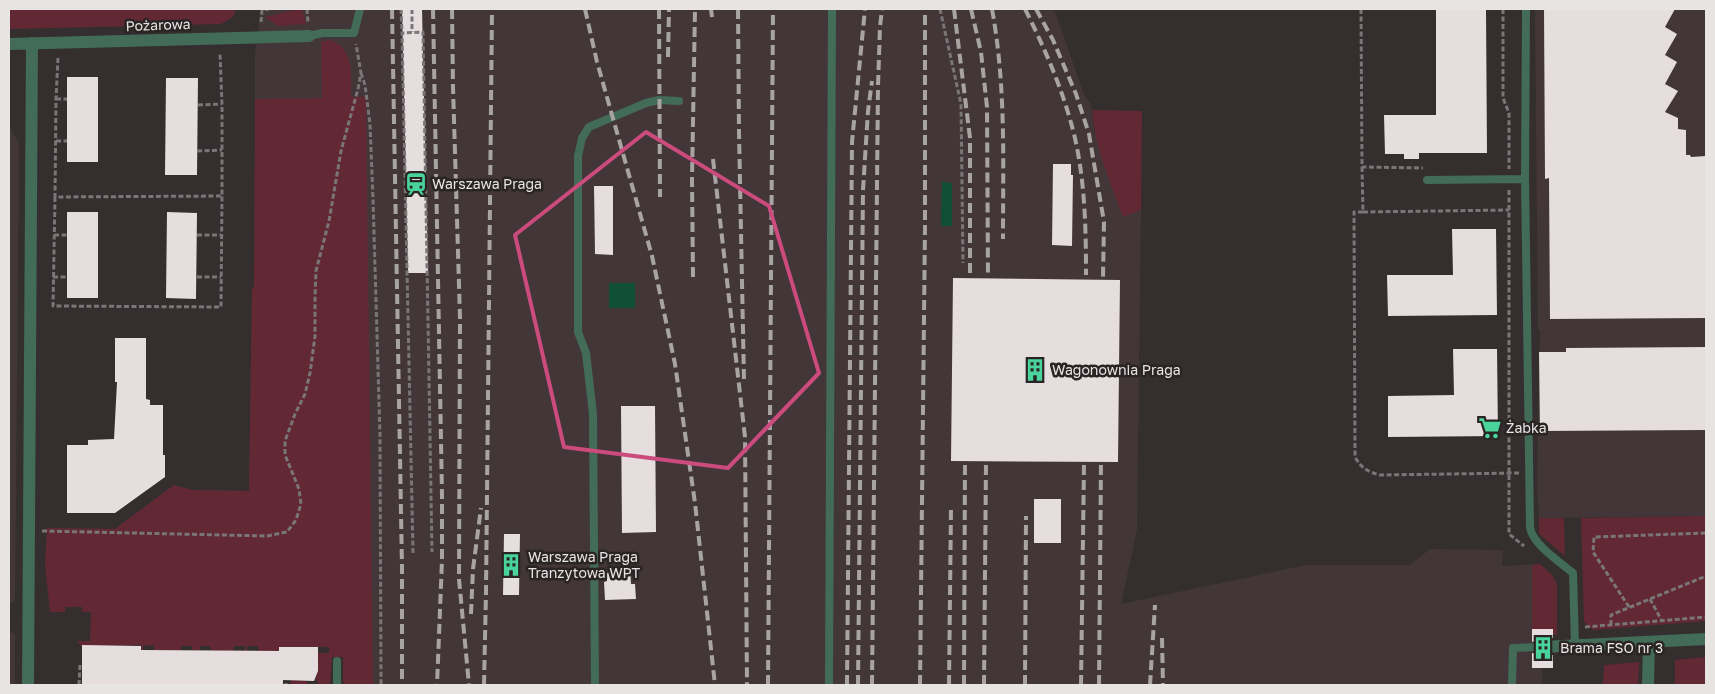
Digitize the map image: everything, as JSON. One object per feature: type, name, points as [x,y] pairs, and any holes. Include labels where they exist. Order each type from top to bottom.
[{"type":"street","name":"Pożarowa","points":[[9,44],[309,36]]},
{"type":"street","points":[[28,685],[32,43]]},
{"type":"street","points":[[1542,647],[1706,639]]},
{"type":"street","points":[[1648,642],[1648,685]]},
{"type":"lane","points":[[309,36],[322,33],[354,33],[360,9]]},
{"type":"lane","points":[[829,685],[832,9]]},
{"type":"lane","points":[[1526,9],[1525,179],[1531,534],[1536,541],[1573,573],[1575,646]]},
{"type":"lane","points":[[595,685],[593,414],[586,353],[578,332],[578,156],[582,138],[589,127],[646,103],[660,100],[679,101]]},
{"type":"lane","points":[[1427,180],[1525,179]]},
{"type":"lane","points":[[1512,685],[1513,648],[1542,647]]},
{"type":"lane","points":[[337,685],[338,661]]},
{"type":"path","points":[[401,9],[412,554]]},
{"type":"path","points":[[412,9],[412,32]]},
{"type":"path","points":[[940,9],[961,104],[962,263]]},
{"type":"path","points":[[1361,9],[1363,212]]},
{"type":"path","points":[[1502,9],[1503,98],[1509,113],[1509,534],[1530,551]]},
{"type":"path","points":[[402,33],[423,32],[432,552]]},
{"type":"path","points":[[354,33],[365,85],[370,124],[380,436],[381,685]]},
{"type":"path","points":[[58,60],[53,306],[221,307],[222,104],[220,56]]},
{"type":"path","points":[[29,531],[267,536],[287,532],[296,520],[302,504],[299,489],[285,456],[285,442],[294,414],[305,394],[310,373],[315,336],[314,298],[316,271],[329,221],[341,151],[361,73]]},
{"type":"path","points":[[56,99],[67,99]]},
{"type":"path","points":[[198,105],[222,104]]},
{"type":"path","points":[[56,141],[67,141]]},
{"type":"path","points":[[197,151],[222,150]]},
{"type":"path","points":[[1362,168],[1431,168]]},
{"type":"path","points":[[55,197],[222,196]]},
{"type":"path","points":[[1509,210],[1354,212],[1355,457],[1360,465],[1370,472],[1380,475],[1529,473]]},
{"type":"path","points":[[54,235],[67,235]]},
{"type":"path","points":[[197,235],[221,235]]},
{"type":"path","points":[[54,277],[67,277]]},
{"type":"path","points":[[196,277],[221,277]]},
{"type":"path","points":[[1629,607],[1593,552],[1594,537],[1706,533]]},
{"type":"path","points":[[1611,625],[1611,615],[1706,576]]},
{"type":"path","points":[[1650,599],[1662,621]]},
{"type":"path","points":[[1574,628],[1706,618]]},
{"type":"path","points":[[79,685],[80,665]]},
{"type":"highlighted area","points":[[646,132],[769,206],[819,373],[728,468],[564,447],[515,235]]},
{"type":"shaded area","points":[[9,9],[236,9],[233,17],[221,24],[9,29]]},
{"type":"shaded area","points":[[261,9],[1054,9],[1085,97],[1091,104],[1094,130],[1123,216],[1141,210],[1137,530],[1121,604],[1306,565],[1410,565],[1430,549],[1503,550],[1502,566],[1540,564],[1542,685],[355,685],[356,620],[47,528],[115,529],[174,485],[192,490],[249,491],[255,218],[255,55]]},
{"type":"shaded area","points":[[302,9],[306,24],[278,26],[265,17]]},
{"type":"shaded area","points":[[1535,9],[1706,9],[1706,516],[1539,518],[1537,487],[1540,330],[1538,330]]},
{"type":"shaded area","points":[[330,40],[338,44],[348,56],[351,72],[351,97],[366,97],[373,685],[345,685],[343,681],[343,657],[332,657],[330,685],[318,685],[318,681],[316,681],[318,653],[329,653],[329,647],[279,647],[279,651],[259,651],[258,646],[247,646],[247,651],[245,651],[245,646],[234,646],[233,651],[211,650],[210,646],[200,646],[200,650],[192,650],[192,646],[181,646],[181,650],[154,650],[154,645],[143,646],[143,650],[141,650],[141,645],[81,646],[77,641],[90,641],[91,612],[82,612],[82,607],[65,607],[65,612],[50,612],[45,565],[47,528],[115,529],[174,485],[192,490],[249,491],[252,288],[254,287],[255,99],[322,98],[321,42]]},
{"type":"shaded area","points":[[1092,110],[1142,111],[1141,210],[1123,217],[1096,138]]},
{"type":"shaded area","points":[[9,125],[19,144],[15,601],[9,604]]},
{"type":"shaded area","points":[[942,182],[952,183],[952,226],[941,226]]},
{"type":"shaded area","points":[[609,283],[635,283],[635,308],[609,308]]},
{"type":"shaded area","points":[[1706,516],[1706,621],[1593,630],[1584,622],[1581,518]]},
{"type":"shaded area","points":[[1539,518],[1564,518],[1565,556],[1539,534]]},
{"type":"shaded area","points":[[1540,564],[1552,575],[1557,584],[1557,634],[1532,636],[1532,565]]},
{"type":"shaded area","points":[[9,631],[15,634],[15,685],[9,685]]},
{"type":"shaded area","points":[[1706,657],[1706,685],[1675,685],[1675,660]]},
{"type":"shaded area","points":[[1639,662],[1638,685],[1603,685],[1604,665]]},
{"type":"shaded area","points":[[291,680],[307,681],[307,685],[291,685]]},
{"type":"building","points":[[402,9],[422,9],[428,273],[408,273]]},
{"type":"building","points":[[1436,9],[1486,9],[1487,153],[1419,153],[1419,159],[1404,159],[1404,154],[1385,154],[1384,115],[1436,115]]},
{"type":"building","points":[[1544,9],[1675,9],[1665,27],[1677,34],[1665,55],[1677,62],[1665,84],[1678,91],[1665,112],[1678,118],[1678,129],[1686,130],[1686,155],[1691,157],[1706,156],[1706,318],[1550,319],[1549,178],[1545,179]]},
{"type":"building","points":[[67,77],[98,77],[98,162],[67,162]]},
{"type":"building","points":[[166,78],[198,78],[197,175],[165,175]]},
{"type":"building","points":[[1053,164],[1071,164],[1071,175],[1073,175],[1072,246],[1052,245]]},
{"type":"building","points":[[594,186],[613,186],[613,255],[595,254]]},
{"type":"building","points":[[67,212],[98,212],[98,298],[67,298]]},
{"type":"building","points":[[167,212],[197,213],[196,299],[166,298]]},
{"type":"building","points":[[1452,229],[1496,229],[1497,315],[1388,316],[1387,275],[1453,275]]},
{"type":"building","name":"Wagonownia Praga","points":[[953,278],[1120,280],[1118,462],[951,461]]},
{"type":"building","points":[[115,338],[146,338],[146,399],[150,400],[150,405],[163,405],[165,477],[115,513],[67,513],[67,445],[88,445],[88,440],[114,439],[117,382],[115,382]]},
{"type":"building","points":[[1706,347],[1706,430],[1540,431],[1539,352],[1566,352],[1566,348]]},
{"type":"building","points":[[1453,349],[1497,349],[1498,436],[1388,437],[1388,396],[1454,395]]},
{"type":"building","points":[[621,406],[655,406],[656,532],[622,533]]},
{"type":"building","points":[[1034,499],[1061,499],[1061,543],[1034,543]]},
{"type":"building","name":"Warszawa Praga Tranzytowa WPT","points":[[504,534],[520,534],[519,595],[503,595]]},
{"type":"building","points":[[630,568],[631,584],[635,584],[636,599],[605,600],[604,582],[607,581],[607,573],[616,573],[616,569]]},
{"type":"building","points":[[1532,629],[1553,629],[1553,638],[1532,642]]},
{"type":"building","points":[[82,645],[141,646],[141,650],[279,651],[279,647],[318,647],[318,671],[314,681],[283,680],[283,685],[82,685]]},
{"type":"building","points":[[1532,653],[1553,655],[1553,668],[1532,668]]},
{"type":"railway","points":[[392,9],[402,568],[402,685]]},
{"type":"railway","points":[[433,9],[442,495],[442,560],[437,685]]},
{"type":"railway","points":[[452,9],[460,318],[459,579],[469,685]]},
{"type":"railway","points":[[484,685],[492,9]]},
{"type":"railway","points":[[585,9],[597,62],[652,256],[675,364],[695,503],[715,685]]},
{"type":"railway","points":[[659,9],[660,197]]},
{"type":"railway","points":[[668,57],[669,9]]},
{"type":"railway","points":[[693,277],[692,179],[695,9]]},
{"type":"railway","points":[[711,9],[712,17]]},
{"type":"railway","points":[[738,9],[744,381]]},
{"type":"railway","points":[[768,685],[773,9]]},
{"type":"railway","points":[[847,685],[852,142],[865,9]]},
{"type":"railway","points":[[872,685],[878,86],[882,9]]},
{"type":"railway","points":[[920,685],[925,226],[925,9]]},
{"type":"railway","points":[[954,9],[970,138],[970,277]]},
{"type":"railway","points":[[971,9],[981,52],[987,107],[988,277]]},
{"type":"railway","points":[[992,9],[1002,95],[1003,239]]},
{"type":"railway","points":[[1025,9],[1040,39],[1065,102],[1078,151],[1083,186],[1086,275]]},
{"type":"railway","points":[[1036,9],[1053,40],[1076,94],[1089,134],[1104,222],[1103,277]]},
{"type":"railway","points":[[858,685],[863,190],[868,111],[872,81]]},
{"type":"railway","points":[[713,159],[745,437],[747,685]]},
{"type":"railway","points":[[964,685],[965,461]]},
{"type":"railway","points":[[984,685],[986,462]]},
{"type":"railway","points":[[1081,685],[1084,463]]},
{"type":"railway","points":[[1099,685],[1101,464]]},
{"type":"railway","points":[[471,614],[473,569],[481,508]]},
{"type":"railway","points":[[949,685],[951,508]]},
{"type":"railway","points":[[1025,685],[1026,516]]},
{"type":"railway","points":[[1150,685],[1155,605]]},
{"type":"railway","points":[[1162,638],[1163,685]]},
{"type":"place","name":"Warszawa Praga","points":[[416,184]]},
{"type":"place","name":"Wagonownia Praga","points":[[1035,370]]},
{"type":"place","name":"Żabka","points":[[1490,428]]},
{"type":"place","name":"Warszawa Praga Tranzytowa WPT","points":[[511,565]]},
{"type":"place","name":"Brama FSO nr 3","points":[[1543,648]]}]
